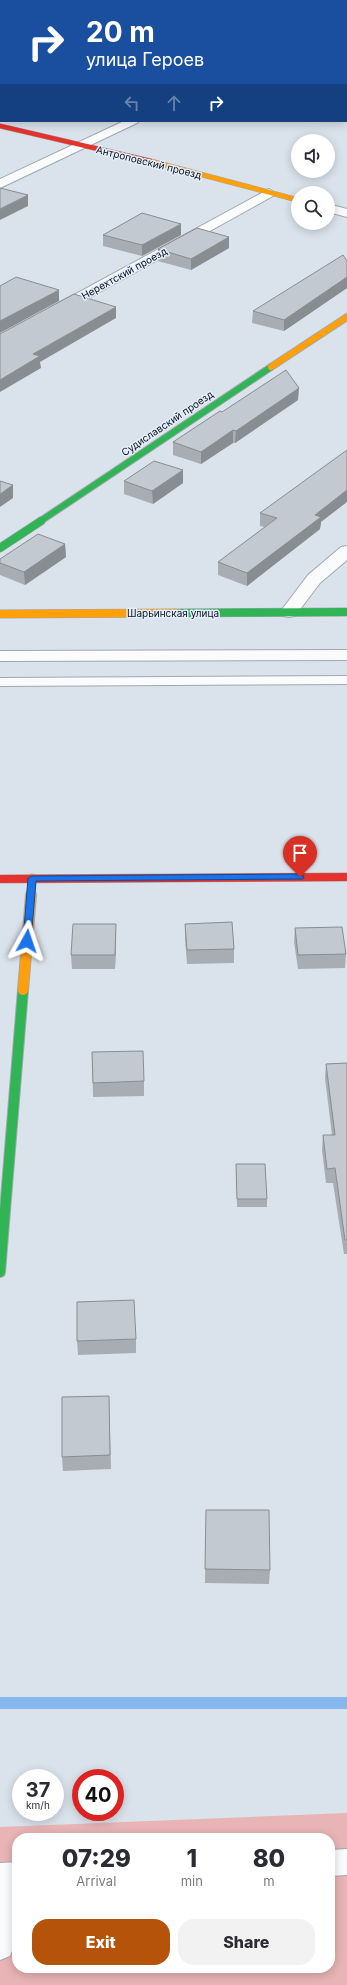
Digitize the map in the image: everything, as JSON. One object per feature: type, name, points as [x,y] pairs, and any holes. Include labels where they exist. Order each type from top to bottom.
[{"type":"street","points":[[0,184],[131,122]]},
{"type":"street","name":"Антроповский проезд","points":[[0,126],[80,146],[102,149],[291,198]]},
{"type":"street","name":"Нерехтский проезд","points":[[41,318],[269,192]]},
{"type":"street","points":[[335,210],[347,213]]},
{"type":"street","name":"Судиславский проезд","points":[[0,548],[347,317]]},
{"type":"street","points":[[289,612],[314,579],[347,551]]},
{"type":"street","name":"Шарьинская улица","points":[[0,614],[347,612]]},
{"type":"street","points":[[0,656],[347,655]]},
{"type":"street","points":[[0,879],[347,877]]},
{"type":"street","points":[[0,1272],[32,878]]},
{"type":"lane","points":[[0,682],[347,680]]},
{"type":"lane","points":[[335,1863],[347,1862]]},
{"type":"lane","points":[[0,1946],[6,1876]]},
{"type":"shaded area","points":[[347,1813],[347,1985],[0,1985],[0,1827]]},
{"type":"building","points":[[0,188],[28,195],[0,209]]},
{"type":"building","points":[[142,213],[181,224],[142,245],[103,235]]},
{"type":"building","points":[[197,228],[229,237],[191,259],[158,249]]},
{"type":"building","points":[[343,255],[347,261],[347,277],[284,320],[253,311]]},
{"type":"building","points":[[16,277],[59,290],[0,321],[0,286]]},
{"type":"building","points":[[74,294],[116,307],[33,354],[40,356],[0,380],[0,334]]},
{"type":"building","points":[[286,370],[299,388],[236,431],[233,430],[201,452],[173,442],[220,411],[222,412]]},
{"type":"building","points":[[347,450],[347,490],[315,515],[321,517],[247,573],[218,562],[277,518],[260,513]]},
{"type":"building","points":[[154,461],[183,470],[152,491],[124,481]]},
{"type":"building","points":[[0,481],[13,485],[0,494]]},
{"type":"building","points":[[38,534],[65,544],[24,572],[0,563],[0,559]]},
{"type":"building","points":[[232,922],[234,949],[187,950],[185,924]]},
{"type":"building","points":[[73,924],[116,924],[115,955],[71,955]]},
{"type":"building","points":[[342,927],[346,954],[298,955],[295,928]]},
{"type":"building","points":[[143,1051],[144,1081],[93,1083],[92,1052]]},
{"type":"building","points":[[347,1063],[347,1240],[345,1240],[335,1168],[327,1169],[323,1135],[335,1135],[326,1064]]},
{"type":"building","points":[[236,1164],[265,1164],[267,1199],[237,1199]]},
{"type":"building","points":[[134,1300],[136,1339],[77,1341],[77,1302]]},
{"type":"building","points":[[109,1396],[110,1455],[62,1457],[62,1397]]},
{"type":"building","points":[[206,1510],[269,1510],[270,1570],[205,1569]]},
{"type":"waterway","points":[[0,1703],[347,1703]]},
{"type":"traffic: fast","points":[[0,548],[271,367]]},
{"type":"traffic: fast","points":[[175,613],[347,612]]},
{"type":"traffic: fast","points":[[0,1272],[23,990]]},
{"type":"traffic: slow","points":[[150,161],[291,198]]},
{"type":"traffic: slow","points":[[271,367],[347,317]]},
{"type":"traffic: slow","points":[[0,614],[175,613]]},
{"type":"traffic: slow","points":[[23,990],[32,878]]},
{"type":"traffic: jam","points":[[0,126],[150,161]]},
{"type":"traffic: jam","points":[[0,879],[347,877]]},
{"type":"route","points":[[27,941],[32,878],[300,877]]}]
